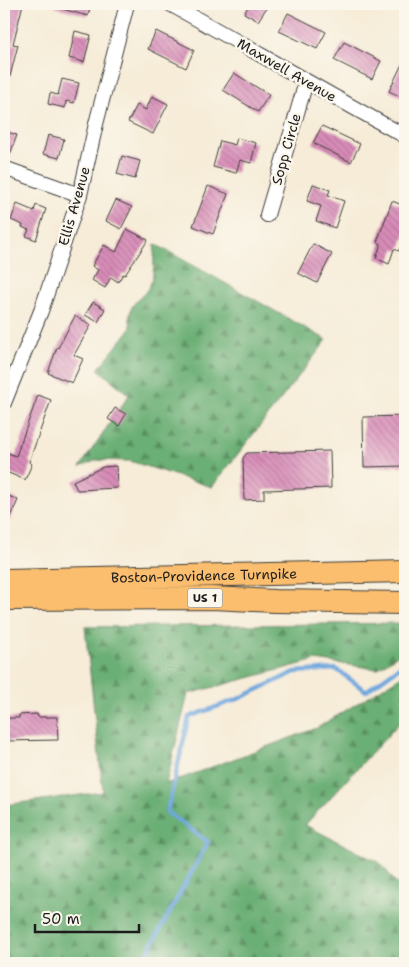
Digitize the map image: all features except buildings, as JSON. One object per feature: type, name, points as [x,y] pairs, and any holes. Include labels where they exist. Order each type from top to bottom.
[{"type":"main road","name":"Boston-Providence Turnpike","points":[[4,580],[405,571]]},
{"type":"main road","name":"Boston-Providence Turnpike","points":[[4,599],[212,598],[405,603]]},
{"type":"street","name":"Ellis Avenue","points":[[4,403],[41,311],[80,195],[96,124],[128,4]]},
{"type":"street","name":"Maxwell Avenue","points":[[170,4],[405,136]]},
{"type":"street","name":"Sopp Circle","points":[[267,215],[306,82]]},
{"type":"street","points":[[4,168],[80,195]]},
{"type":"green space","points":[[155,244],[327,340],[212,487],[130,461],[97,460],[80,467],[129,395],[98,369],[131,328],[130,318],[133,306],[149,288],[152,280]]},
{"type":"green space","points":[[405,623],[405,650],[377,669],[316,660],[188,694],[166,784],[317,728],[405,674],[405,717],[305,825],[380,863],[405,894],[405,963],[4,963],[4,805],[103,792],[85,627]]},
{"type":"waterway","points":[[142,963],[208,842],[167,812],[189,717],[238,699],[295,672],[336,669],[366,691],[405,663]]}]
